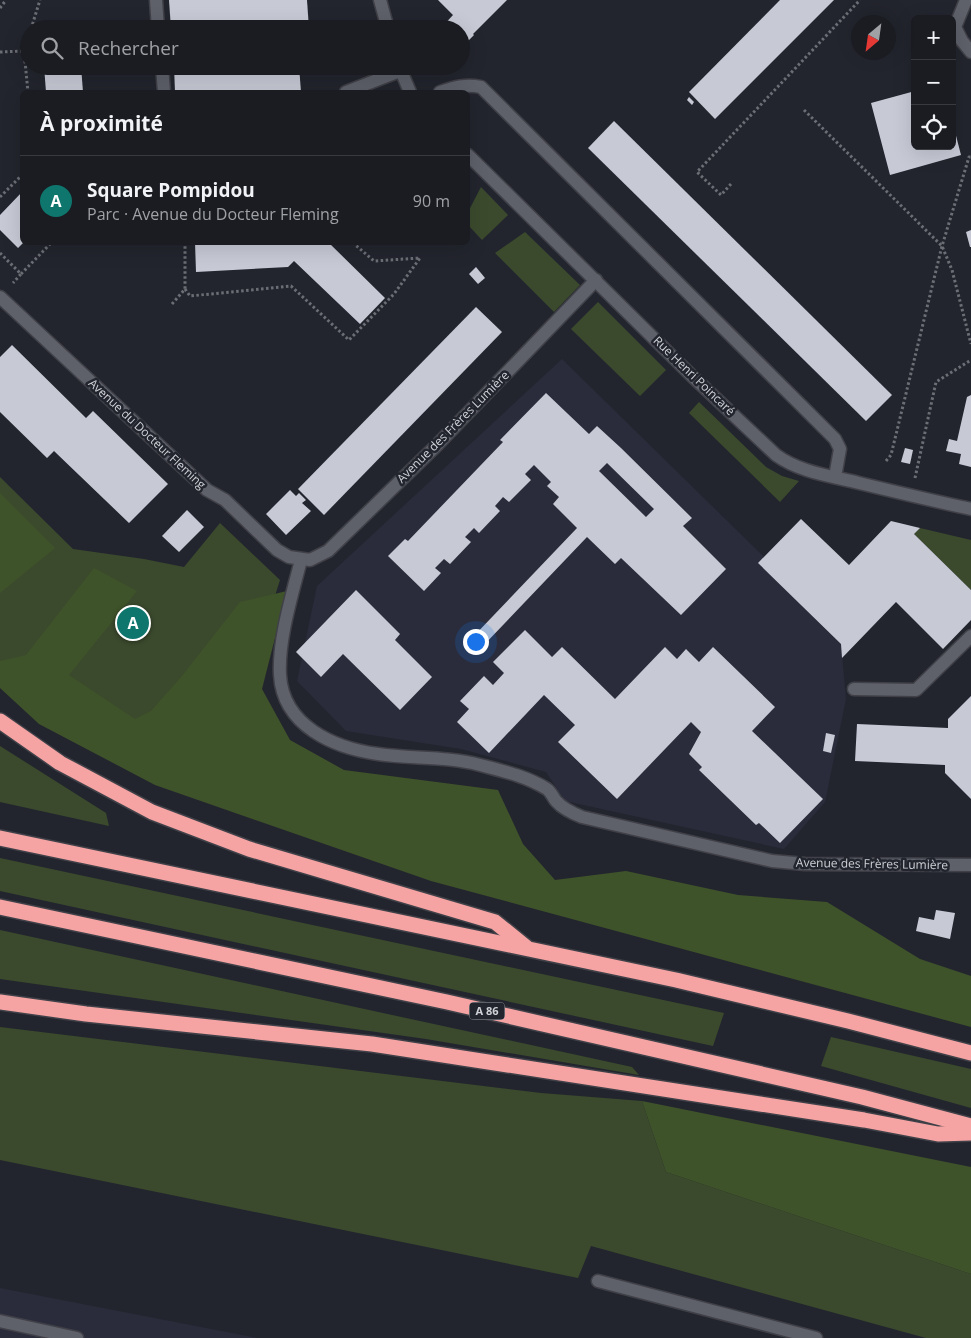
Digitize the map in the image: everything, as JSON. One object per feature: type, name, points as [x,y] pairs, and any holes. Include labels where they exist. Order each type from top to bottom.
[{"type":"highway","points":[[0,721],[60,763],[152,812],[249,849],[495,922],[529,950]]},
{"type":"highway","points":[[0,838],[686,982],[971,1054]]},
{"type":"highway","name":"A 86","points":[[0,907],[447,1002],[862,1097],[971,1126]]},
{"type":"highway","points":[[0,1002],[86,1014],[372,1044],[864,1120],[938,1134],[971,1133]]},
{"type":"street","points":[[156,0],[157,20]]},
{"type":"street","points":[[380,0],[386,20]]},
{"type":"street","points":[[966,0],[955,27],[962,41],[971,52]]},
{"type":"street","points":[[163,75],[164,90]]},
{"type":"street","points":[[351,90],[386,75]]},
{"type":"street","points":[[403,75],[409,90]]},
{"type":"street","points":[[446,90],[466,84],[481,87],[835,439],[840,449],[835,477]]},
{"type":"street","name":"Rue Henri Poincaré","points":[[470,157],[692,376],[776,455],[795,466],[971,509]]},
{"type":"street","name":"Avenue des Frères Lumière","points":[[596,280],[437,445],[328,551],[310,560],[301,560],[287,619],[280,676],[284,695],[299,720],[317,735],[356,750],[477,764],[526,777],[549,791],[564,809],[582,817],[772,861],[805,864],[971,865]]},
{"type":"street","name":"Avenue du Docteur Fleming","points":[[0,298],[207,490],[224,500],[277,550],[289,557],[301,560]]},
{"type":"street","points":[[854,689],[916,690],[971,636]]},
{"type":"street","points":[[598,1281],[816,1338]]},
{"type":"street","points":[[0,1321],[77,1338]]},
{"type":"path","points":[[0,8],[6,0]]},
{"type":"path","points":[[34,20],[40,0]]},
{"type":"path","points":[[731,184],[722,195],[697,172],[860,0]]},
{"type":"path","points":[[0,52],[20,51]]},
{"type":"path","points":[[26,75],[28,90]]},
{"type":"path","points":[[804,110],[942,246],[952,270],[971,344]]},
{"type":"path","points":[[886,461],[891,455],[942,246],[969,157],[971,156]]},
{"type":"path","points":[[0,197],[20,177]]},
{"type":"path","points":[[0,298],[49,245]]},
{"type":"path","points":[[185,245],[185,289],[190,296],[291,286],[349,340],[394,294],[420,258],[374,261],[355,245]]},
{"type":"path","points":[[0,253],[21,274]]},
{"type":"path","points":[[172,304],[185,289]]},
{"type":"path","points":[[915,481],[936,382],[971,360]]},
{"type":"shaded area","points":[[562,359],[764,557],[759,563],[841,644],[846,699],[825,802],[784,849],[565,801],[546,772],[461,749],[346,731],[297,681],[317,586]]},
{"type":"shaded area","points":[[0,1288],[257,1338],[0,1338]]},
{"type":"green space","points":[[481,187],[508,215],[482,240],[470,227],[470,208]]},
{"type":"green space","points":[[525,232],[580,285],[554,312],[495,253]]},
{"type":"green space","points":[[598,302],[666,370],[640,396],[571,329]]},
{"type":"green space","points":[[699,402],[766,467],[782,476],[799,481],[780,502],[689,413]]},
{"type":"green space","points":[[0,477],[73,549],[184,567],[220,523],[280,580],[246,687],[251,812],[0,667]]},
{"type":"green space","points":[[0,493],[55,548],[0,593]]},
{"type":"green space","points":[[920,528],[971,540],[971,590],[914,534]]},
{"type":"green space","points":[[94,568],[137,591],[69,675],[135,719],[151,711],[182,676],[240,602],[287,591],[262,689],[290,740],[344,770],[498,790],[523,844],[555,880],[626,871],[738,895],[827,902],[920,959],[971,976],[971,1027],[431,881],[155,785],[39,724],[0,688],[0,661],[26,655]]},
{"type":"green space","points":[[0,746],[106,813],[109,826],[0,802]]},
{"type":"green space","points":[[0,858],[724,1013],[713,1046],[0,891]]},
{"type":"green space","points":[[0,930],[632,1067],[639,1075],[426,1039],[0,979]]},
{"type":"green space","points":[[0,1027],[541,1093],[642,1101],[666,1172],[971,1274],[971,1338],[926,1338],[591,1246],[578,1278],[0,1160]]},
{"type":"green space","points":[[831,1037],[971,1069],[971,1108],[821,1066]]},
{"type":"green space","points":[[642,1101],[971,1167],[971,1274],[666,1172]]},
{"type":"building","points":[[169,0],[307,0],[308,20],[170,20]]},
{"type":"building","points":[[438,0],[507,0],[470,39],[470,20],[448,20],[453,15]]},
{"type":"building","points":[[780,0],[834,0],[715,119],[689,92]]},
{"type":"building","points":[[45,75],[82,75],[83,90],[46,90]]},
{"type":"building","points":[[174,75],[300,75],[301,90],[175,90]]},
{"type":"building","points":[[911,92],[911,150],[956,150],[956,136],[961,155],[890,175],[871,103]]},
{"type":"building","points":[[689,97],[694,102],[692,105],[687,100]]},
{"type":"building","points":[[614,121],[892,395],[866,421],[588,148]]},
{"type":"building","points":[[20,194],[21,245],[18,248],[0,230],[0,215]]},
{"type":"building","points":[[971,230],[971,247],[970,247],[966,232]]},
{"type":"building","points":[[195,245],[331,245],[385,298],[360,324],[294,261],[288,267],[196,272]]},
{"type":"building","points":[[476,267],[485,278],[478,284],[469,274]]},
{"type":"building","points":[[476,307],[502,332],[324,515],[298,489]]},
{"type":"building","points":[[12,345],[86,418],[93,411],[168,484],[129,523],[54,451],[47,458],[0,412],[0,357]]},
{"type":"building","points":[[546,393],[589,434],[597,426],[621,448],[692,518],[683,526],[726,569],[681,615],[621,558],[615,564],[587,537],[481,648],[471,639],[577,528],[553,504],[559,497],[547,486],[551,482],[534,465],[525,474],[531,480],[509,502],[503,497],[495,506],[500,511],[479,533],[474,528],[465,537],[471,542],[450,564],[444,559],[435,568],[441,573],[424,591],[388,556],[405,539],[408,541],[503,442],[500,440]],"holes":[[[607,463],[654,509],[646,517],[599,471]]]},
{"type":"building","points":[[971,395],[971,467],[959,464],[961,454],[946,451],[949,439],[957,441],[967,397]]},
{"type":"building","points":[[905,448],[913,450],[910,464],[901,462]]},
{"type":"building","points":[[290,490],[296,496],[299,493],[306,500],[302,503],[311,511],[286,535],[266,514]]},
{"type":"building","points":[[187,510],[204,527],[179,552],[162,536]]},
{"type":"building","points":[[801,519],[849,565],[891,521],[920,528],[914,534],[971,590],[971,620],[943,649],[896,602],[842,658],[841,644],[758,563]]},
{"type":"building","points":[[356,590],[400,634],[395,640],[432,677],[400,710],[343,654],[321,677],[296,652]]},
{"type":"building","points":[[525,630],[552,657],[562,647],[615,699],[665,647],[677,659],[686,649],[699,662],[713,647],[775,707],[752,731],[823,799],[780,843],[759,823],[756,825],[699,770],[702,767],[689,754],[701,732],[691,722],[617,799],[558,742],[575,725],[544,695],[489,753],[457,722],[469,709],[460,701],[484,676],[493,685],[504,673],[493,662]]},
{"type":"building","points":[[971,696],[971,799],[945,773],[945,765],[855,761],[857,724],[948,728],[948,719]]},
{"type":"building","points":[[826,733],[835,735],[831,753],[823,751]]},
{"type":"building","points":[[936,910],[955,913],[950,939],[916,931],[919,917],[934,920]]},
{"type":"place","name":"Square Pompidou","points":[[133,623]]}]
